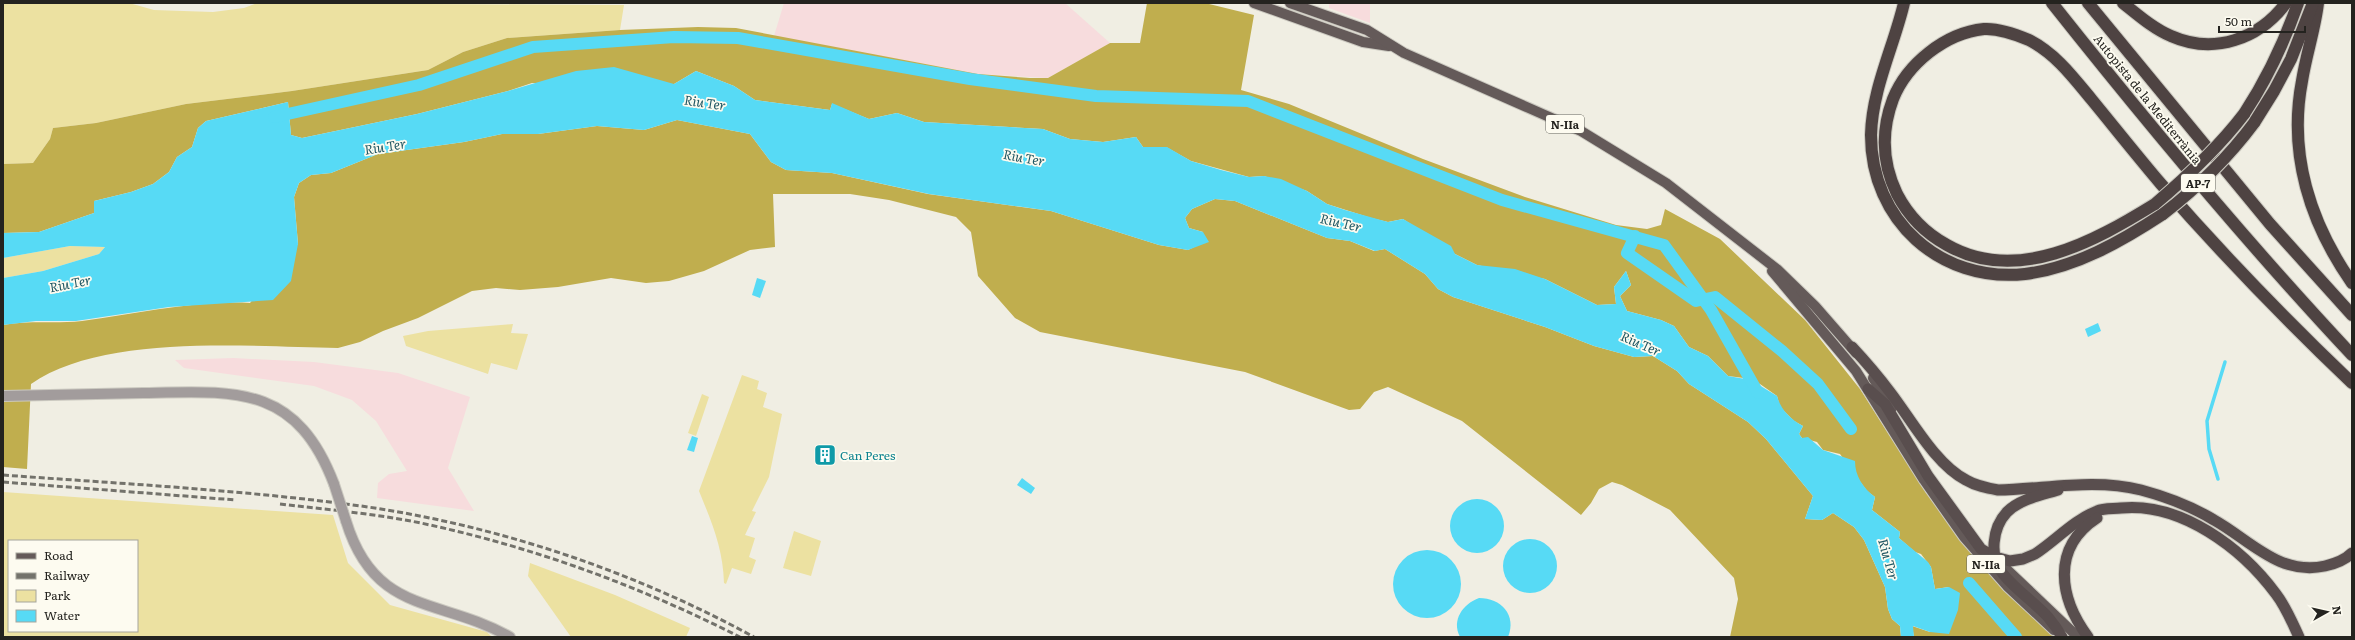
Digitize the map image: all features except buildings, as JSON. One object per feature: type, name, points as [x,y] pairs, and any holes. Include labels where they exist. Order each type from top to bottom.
[{"type":"highway","points":[[1904,3],[1880,81],[1874,110],[1871,134],[1873,164],[1880,188],[1894,216],[1908,233],[1926,248],[1947,260],[1979,271],[2008,275],[2026,274],[2085,257],[2126,237],[2163,214],[2190,193],[2236,147],[2254,123],[2291,59],[2313,3]]},
{"type":"highway","name":"Autopista de la Mediterrània","points":[[2052,3],[2164,144],[2248,241],[2352,355]]},
{"type":"highway","name":"Autopista de la Mediterrània","points":[[2088,3],[2265,218],[2352,315]]},
{"type":"highway","points":[[2123,3],[2170,36],[2202,45],[2240,40],[2260,29],[2278,14],[2286,3]]},
{"type":"highway","points":[[2298,3],[2277,57],[2262,86],[2244,114],[2225,139],[2203,162],[2155,204],[2100,236],[2064,251],[2042,257],[2006,261],[1970,256],[1935,239],[1919,225],[1907,211],[1897,194],[1886,162],[1884,133],[1894,97],[1905,78],[1919,60],[1949,40],[1984,29],[2017,35],[2041,48],[2064,66],[2159,182],[2250,283],[2352,382]]},
{"type":"highway","points":[[2318,3],[2301,82],[2298,140],[2300,166],[2310,204],[2321,230],[2352,283]]},
{"type":"highway","points":[[1852,348],[1872,368],[1930,446],[1947,466],[1965,480],[1983,487],[1998,490],[2078,485],[2126,486],[2178,502],[2220,524],[2268,557],[2296,568],[2314,569],[2331,565],[2352,554]]},
{"type":"highway","points":[[1868,389],[1884,404],[1928,476],[1981,550],[1995,557],[2010,561],[2023,560],[2035,554],[2098,510],[2129,507],[2162,511],[2183,519],[2224,542],[2243,558],[2277,595],[2299,637]]},
{"type":"highway","points":[[2062,637],[2048,617],[2002,574],[1995,557],[1994,543],[1998,527],[2008,512],[2021,503],[2078,485]]},
{"type":"highway","points":[[2088,637],[2075,618],[2066,591],[2064,566],[2067,554],[2081,530],[2095,518],[2109,512],[2129,507]]},
{"type":"main road","name":"N-IIa","points":[[1254,3],[1363,42],[1391,46]]},
{"type":"main road","name":"N-IIa","points":[[1290,3],[1367,30],[1391,46],[1581,131],[1666,183],[1725,227],[1778,270],[1815,306],[1852,348],[1879,387],[1932,472],[1995,557],[2078,637]]},
{"type":"main road","name":"N-IIa","points":[[1764,260],[1811,320],[1856,371],[1924,480],[1964,537],[2006,586],[2062,637]]},
{"type":"street","points":[[3,396],[211,391],[253,398],[276,407],[301,425],[320,450],[334,484],[346,521],[363,560],[378,579],[396,593],[420,604],[478,623],[510,637]]},
{"type":"shaded area","points":[[784,3],[1065,3],[1110,43],[1048,78],[978,74],[774,36]]},
{"type":"shaded area","points":[[1147,3],[1205,3],[1254,15],[1241,90],[1289,104],[1423,159],[1525,197],[1616,225],[1647,229],[1661,225],[1665,209],[1720,239],[1805,320],[1860,389],[1926,493],[1978,560],[2054,637],[1914,637],[1912,626],[1930,632],[1949,587],[1935,589],[1931,567],[1921,554],[1915,552],[1899,538],[1900,532],[1872,510],[1875,497],[1867,491],[1840,454],[1823,450],[1817,442],[1802,438],[1799,434],[1803,426],[1794,421],[1780,407],[1777,396],[1760,384],[1744,378],[1728,376],[1708,356],[1689,347],[1674,326],[1661,320],[1627,311],[1620,296],[1631,285],[1626,271],[1614,287],[1616,304],[1597,305],[1545,279],[1477,265],[1455,254],[1403,219],[1388,222],[1371,218],[1327,204],[1307,191],[1264,176],[1249,177],[1191,161],[1166,147],[1143,147],[1136,137],[1103,142],[1070,139],[1043,129],[924,122],[897,113],[869,119],[832,104],[830,110],[755,100],[734,86],[696,71],[674,84],[532,83],[508,91],[417,114],[302,138],[291,135],[288,102],[206,121],[198,128],[192,147],[177,157],[169,172],[153,184],[131,192],[94,201],[94,213],[39,232],[3,233],[3,164],[33,163],[50,139],[53,128],[96,123],[186,104],[292,91],[428,70],[463,52],[507,38],[620,30],[698,27],[736,28],[978,74],[1048,78],[1110,43],[1140,43]]},
{"type":"shaded area","points":[[1329,3],[1370,3],[1370,23],[1329,8]]},
{"type":"shaded area","points":[[677,120],[750,134],[771,162],[786,170],[832,173],[928,194],[1051,211],[1159,245],[1188,250],[1198,245],[1203,232],[1189,228],[1185,218],[1192,209],[1215,199],[1235,201],[1327,238],[1350,241],[1374,251],[1385,249],[1425,274],[1438,289],[1453,297],[1545,327],[1594,346],[1634,357],[1653,356],[1677,371],[1689,384],[1748,422],[1766,439],[1813,496],[1805,519],[1822,520],[1833,513],[1854,527],[1864,540],[1885,587],[1888,609],[1892,619],[1900,626],[1901,637],[1730,637],[1738,599],[1734,578],[1670,510],[1622,485],[1612,482],[1599,489],[1591,503],[1581,515],[1462,421],[1388,387],[1374,392],[1360,409],[1349,410],[1245,372],[1040,332],[1015,318],[978,276],[971,232],[956,217],[889,200],[850,194],[773,194],[775,247],[750,250],[704,271],[669,281],[646,283],[611,278],[558,287],[520,290],[496,288],[472,291],[418,318],[383,331],[360,342],[338,348],[179,346],[137,350],[97,357],[62,368],[31,384],[27,469],[3,467],[3,325],[82,321],[166,308],[208,304],[250,303],[298,244],[294,197],[299,183],[311,175],[331,173],[378,154],[464,142],[502,134],[538,134],[597,126],[644,130]]},
{"type":"shaded area","points":[[233,358],[314,362],[398,373],[470,397],[448,468],[474,511],[377,498],[378,483],[389,474],[407,471],[376,421],[352,400],[314,386],[184,368],[175,360]]},
{"type":"green space","points":[[3,3],[129,3],[154,10],[213,12],[244,8],[257,3],[624,5],[620,30],[507,38],[463,52],[428,70],[292,91],[186,104],[96,123],[53,128],[50,139],[33,163],[3,164]]},
{"type":"green space","points":[[70,246],[105,247],[99,254],[43,271],[3,278],[3,258]]},
{"type":"green space","points":[[513,324],[511,333],[528,334],[517,370],[491,363],[488,374],[406,346],[403,336],[428,331]]},
{"type":"green space","points":[[742,375],[759,381],[757,389],[767,393],[763,407],[782,414],[769,477],[752,511],[756,512],[745,535],[755,538],[749,557],[756,560],[751,574],[732,568],[726,584],[724,583],[722,558],[716,536],[699,491]]},
{"type":"green space","points":[[702,394],[709,397],[696,436],[688,433]]},
{"type":"green space","points":[[3,492],[333,515],[348,563],[390,605],[487,632],[492,637],[3,637]]},
{"type":"green space","points":[[794,531],[821,541],[811,576],[783,568]]},
{"type":"green space","points":[[530,563],[615,595],[690,628],[686,637],[571,637],[528,576]]},
{"type":"water","name":"Riu Ter","points":[[614,67],[674,84],[696,71],[734,86],[755,100],[830,110],[832,103],[869,119],[897,113],[924,122],[1043,129],[1070,139],[1103,142],[1136,137],[1143,147],[1167,147],[1191,161],[1221,170],[1249,177],[1264,176],[1281,179],[1307,191],[1327,204],[1345,210],[1388,222],[1403,219],[1451,246],[1455,254],[1477,265],[1515,269],[1545,279],[1597,305],[1616,304],[1614,287],[1626,271],[1631,285],[1620,296],[1627,311],[1661,320],[1674,326],[1689,347],[1708,356],[1728,376],[1751,380],[1777,396],[1781,406],[1787,414],[1803,426],[1799,434],[1802,438],[1808,437],[1823,450],[1855,461],[1856,472],[1860,481],[1875,497],[1872,510],[1900,532],[1899,538],[1928,562],[1931,567],[1935,589],[1949,587],[1960,593],[1958,610],[1949,634],[1930,632],[1913,626],[1914,637],[1901,637],[1900,626],[1892,619],[1888,609],[1885,587],[1864,540],[1854,527],[1833,513],[1822,520],[1805,519],[1813,496],[1766,439],[1748,422],[1689,384],[1677,371],[1653,356],[1634,357],[1594,346],[1545,327],[1453,297],[1438,289],[1425,274],[1385,249],[1375,251],[1350,241],[1327,238],[1235,201],[1215,199],[1192,209],[1185,218],[1189,228],[1203,232],[1209,242],[1188,250],[1159,245],[1051,211],[929,194],[832,173],[786,170],[771,162],[750,134],[677,120],[644,130],[597,126],[538,134],[502,134],[464,142],[378,154],[331,173],[311,175],[299,183],[294,197],[298,244],[291,281],[273,300],[169,307],[76,321],[36,321],[3,325],[3,278],[43,271],[99,254],[105,247],[70,246],[3,258],[3,233],[39,232],[94,213],[94,201],[131,192],[153,184],[169,172],[177,157],[192,147],[198,128],[206,121],[288,102],[291,135],[302,138],[417,114],[508,91],[576,71]]},
{"type":"water","points":[[757,278],[766,281],[760,298],[752,295]]},
{"type":"water","points":[[2098,323],[2101,331],[2088,337],[2085,329]]},
{"type":"water","points":[[692,436],[698,438],[694,452],[687,450]]},
{"type":"water","points":[[1022,478],[1035,488],[1031,494],[1017,485]]},
{"type":"water","points":[[1472,499],[1482,499],[1492,503],[1500,511],[1504,521],[1504,531],[1500,541],[1492,549],[1482,553],[1472,553],[1462,549],[1454,541],[1450,531],[1450,521],[1454,511],[1462,503]]},
{"type":"water","points":[[1525,539],[1535,539],[1545,543],[1553,551],[1557,561],[1557,571],[1553,581],[1545,589],[1535,593],[1525,593],[1515,589],[1507,581],[1503,571],[1503,561],[1507,551],[1515,543]]},
{"type":"water","points":[[1427,550],[1440,553],[1451,560],[1458,571],[1461,584],[1458,597],[1451,608],[1440,615],[1427,618],[1414,615],[1403,608],[1396,597],[1393,584],[1396,571],[1403,560],[1414,553]]},
{"type":"water","points":[[1479,598],[1494,601],[1505,609],[1509,615],[1510,622],[1508,637],[1460,637],[1457,625],[1460,613],[1468,604]]},
{"type":"waterway","points":[[274,117],[419,85],[533,47],[674,37],[738,38],[970,79],[1096,96],[1248,101],[1502,200],[1664,245],[1711,310],[1758,393]]},
{"type":"waterway","points":[[1635,236],[1627,253],[1696,301],[1715,297],[1782,351],[1818,384],[1851,429]]},
{"type":"waterway","points":[[2218,479],[2209,449],[2207,421],[2225,362]]},
{"type":"waterway","points":[[1969,583],[2016,637]]},
{"type":"railway","points":[[3,475],[277,496],[368,507],[418,516],[518,540],[567,555],[662,592],[754,637]]},
{"type":"railway","points":[[3,482],[236,500]]},
{"type":"railway","points":[[280,504],[412,521],[510,546],[589,571],[627,586],[740,637]]},
{"type":"place","name":"Can Peres","points":[[825,455]]}]
